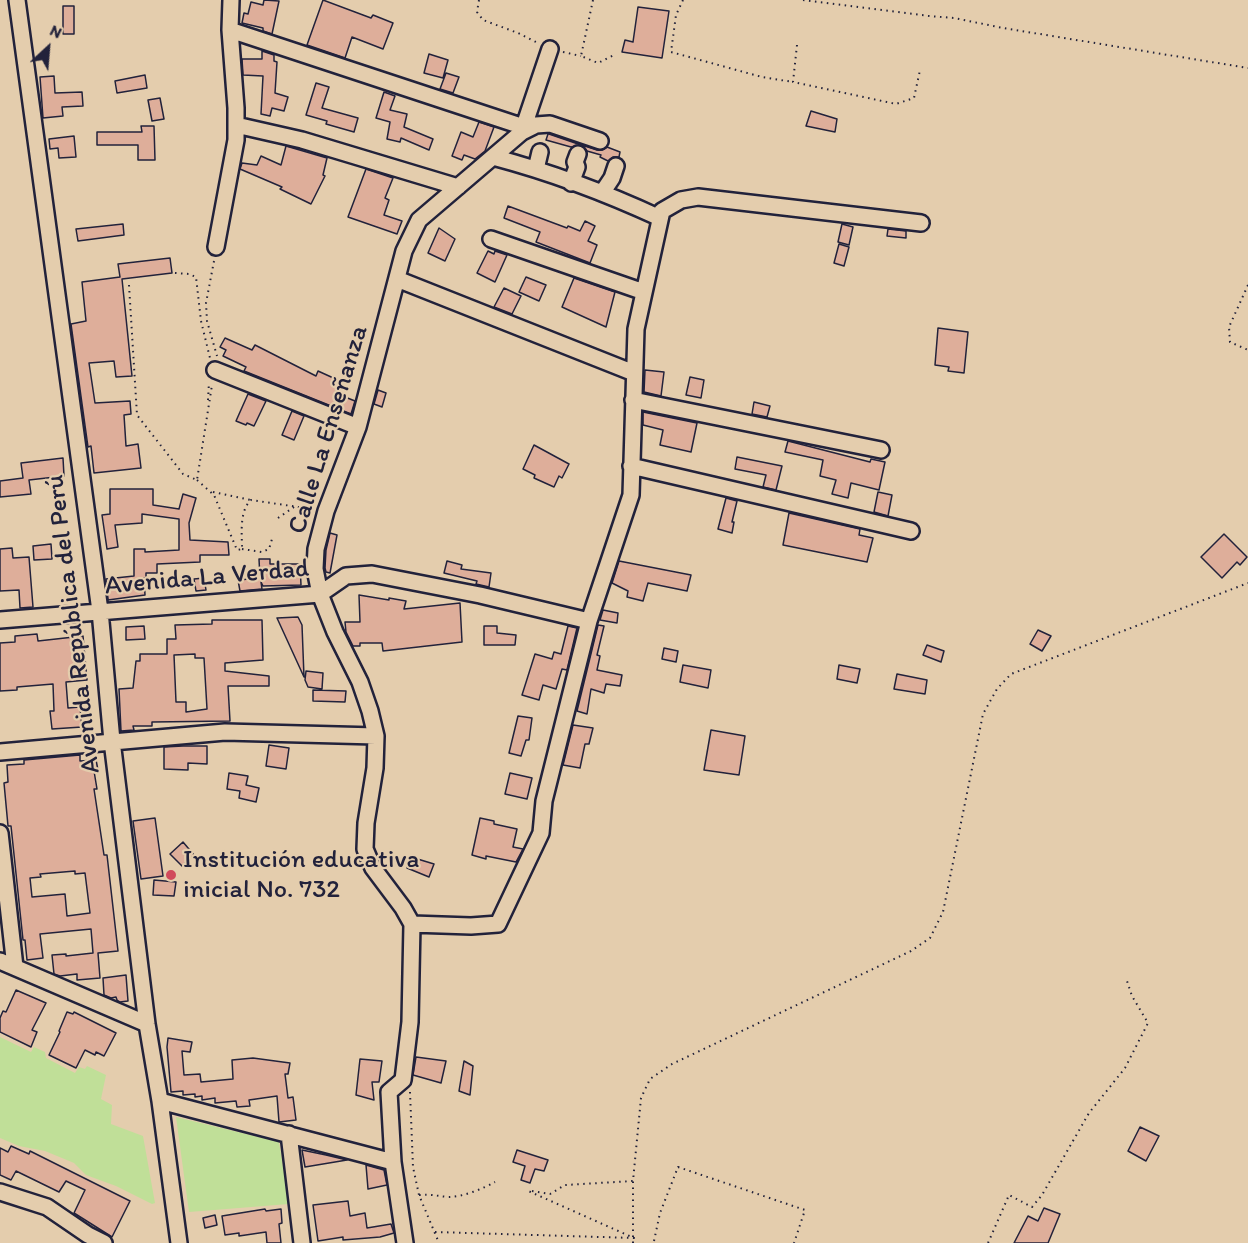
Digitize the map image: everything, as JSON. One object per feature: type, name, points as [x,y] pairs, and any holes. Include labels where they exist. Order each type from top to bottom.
[{"type":"street","name":"Avenida República del Perú","points":[[17,0],[100,611],[112,741],[147,1024],[179,1243]]},
{"type":"street","points":[[216,247],[236,140],[230,30],[231,0]]},
{"type":"street","points":[[230,30],[523,130],[536,125],[550,124],[557,119],[600,141]]},
{"type":"street","points":[[523,130],[550,49]]},
{"type":"street","points":[[236,125],[302,140],[458,187]]},
{"type":"street","name":"Calle La Enseñanza","points":[[412,924],[373,868],[365,849],[366,823],[375,768],[376,736],[360,682],[335,632],[320,594],[315,569],[316,549],[326,511],[358,427],[404,251],[419,220],[523,130]]},
{"type":"street","points":[[536,169],[540,152]]},
{"type":"street","points":[[571,183],[579,154]]},
{"type":"street","points":[[493,157],[536,169],[602,193],[660,218]]},
{"type":"street","points":[[602,193],[612,178],[616,166]]},
{"type":"street","points":[[405,1243],[393,1162],[389,1092],[403,1080],[410,1022],[412,924],[471,926],[498,924],[541,833],[544,801],[589,621],[631,495],[636,329],[662,211],[681,200],[698,197],[921,223]]},
{"type":"street","points":[[490,239],[644,292]]},
{"type":"street","points":[[397,279],[634,373]]},
{"type":"street","points":[[211,369],[358,427]]},
{"type":"street","points":[[633,400],[881,450]]},
{"type":"street","points":[[632,466],[911,531]]},
{"type":"street","name":"Avenida La Verdad","points":[[0,620],[320,594],[346,576],[372,574],[480,595],[589,621]]},
{"type":"street","points":[[0,752],[225,732],[376,736]]},
{"type":"street","points":[[0,833],[15,967]]},
{"type":"street","points":[[0,961],[147,1024]]},
{"type":"street","points":[[160,1101],[393,1162]]},
{"type":"street","points":[[289,1134],[302,1243]]},
{"type":"street","points":[[0,1192],[47,1207],[104,1243]]},
{"type":"path","points":[[479,0],[477,12],[483,20],[518,33],[550,49],[581,56],[598,63],[616,54]]},
{"type":"path","points":[[581,56],[593,0]]},
{"type":"path","points":[[683,0],[676,15],[671,52],[762,76],[896,104],[914,98],[920,70]]},
{"type":"path","points":[[803,0],[954,18],[1184,59],[1248,68]]},
{"type":"path","points":[[793,82],[797,45]]},
{"type":"path","points":[[208,413],[211,369],[217,354],[207,321],[206,303],[216,247]]},
{"type":"path","points":[[175,273],[196,277],[201,321],[211,369],[208,413],[197,480]]},
{"type":"path","points":[[129,285],[137,416],[183,474],[197,480],[214,495],[237,550],[262,552],[269,549],[272,539]]},
{"type":"path","points":[[1248,285],[1229,327],[1230,342],[1248,350]]},
{"type":"path","points":[[210,492],[326,511]]},
{"type":"path","points":[[242,549],[242,524],[246,504],[251,500]]},
{"type":"path","points":[[278,518],[294,507]]},
{"type":"path","points":[[633,1243],[633,1181],[640,1098],[650,1079],[672,1064],[911,951],[930,938],[943,912],[983,714],[997,689],[1011,674],[1248,583]]},
{"type":"path","points":[[988,1243],[1009,1195],[1032,1207],[1042,1195],[1089,1113],[1125,1068],[1148,1023],[1132,996],[1127,981]]},
{"type":"path","points":[[403,1080],[410,1089],[413,1167],[419,1195],[439,1243]]},
{"type":"path","points":[[654,1240],[660,1214],[678,1167],[805,1210],[794,1243]]},
{"type":"path","points":[[633,1181],[565,1185],[550,1194],[526,1190],[634,1238]]},
{"type":"path","points":[[419,1195],[433,1193],[450,1197],[481,1189],[495,1182]]},
{"type":"path","points":[[435,1232],[634,1238]]},
{"type":"green space","points":[[0,1037],[31,1052],[34,1047],[45,1052],[46,1058],[75,1073],[79,1067],[85,1069],[87,1066],[106,1075],[101,1099],[112,1105],[111,1124],[143,1136],[155,1203],[152,1204],[116,1186],[86,1175],[74,1163],[45,1151],[19,1146],[0,1138]]},
{"type":"green space","points":[[176,1117],[279,1142],[289,1204],[189,1212]]},
{"type":"building","points":[[264,0],[279,1],[272,34],[263,31],[263,28],[242,23],[244,13],[248,14],[251,2],[263,5]]},
{"type":"building","points":[[323,0],[371,18],[373,15],[393,23],[383,49],[352,37],[345,58],[307,45]]},
{"type":"building","points":[[63,6],[74,6],[74,34],[63,34]]},
{"type":"building","points":[[638,7],[669,11],[662,58],[622,52],[625,40],[633,42]]},
{"type":"building","points":[[262,51],[274,55],[274,61],[277,62],[275,93],[288,97],[284,111],[272,108],[270,116],[261,114],[263,76],[243,75],[242,59],[262,59]]},
{"type":"building","points":[[429,54],[448,60],[443,78],[424,73]]},
{"type":"building","points":[[446,73],[459,77],[453,93],[440,89]]},
{"type":"building","points":[[145,75],[147,88],[117,93],[115,81]]},
{"type":"building","points":[[54,76],[55,93],[82,92],[83,106],[62,107],[63,116],[43,118],[40,77]]},
{"type":"building","points":[[316,83],[329,87],[322,108],[358,118],[354,132],[326,124],[327,121],[306,115]]},
{"type":"building","points":[[384,92],[395,96],[390,110],[407,114],[404,127],[433,139],[429,150],[401,138],[400,142],[387,139],[390,122],[376,118]]},
{"type":"building","points":[[160,98],[164,119],[152,121],[148,100]]},
{"type":"building","points":[[811,111],[837,119],[835,132],[806,126]]},
{"type":"building","points":[[479,122],[494,127],[485,151],[475,159],[464,155],[462,160],[452,156],[461,132],[473,137]]},
{"type":"building","points":[[141,126],[154,126],[155,160],[138,160],[138,145],[97,145],[97,132],[142,132]]},
{"type":"building","points":[[548,134],[581,145],[571,147],[546,140]]},
{"type":"building","points":[[74,136],[76,157],[59,158],[58,148],[50,149],[49,139]]},
{"type":"building","points":[[582,145],[597,150],[607,147],[620,152],[619,157],[613,157],[608,161],[600,157],[601,155],[587,151]]},
{"type":"building","points":[[286,146],[327,158],[323,175],[325,176],[311,204],[280,189],[282,187],[240,169],[242,163],[257,165],[261,156],[281,165]]},
{"type":"building","points":[[366,169],[393,178],[385,198],[389,200],[384,215],[402,221],[397,234],[348,217]]},
{"type":"building","points":[[508,206],[580,231],[585,221],[595,226],[588,241],[597,245],[590,263],[536,242],[540,232],[504,218]]},
{"type":"building","points":[[123,224],[124,235],[78,241],[76,229]]},
{"type":"building","points":[[842,224],[853,227],[849,245],[838,242]]},
{"type":"building","points":[[439,228],[455,239],[445,261],[428,253]]},
{"type":"building","points":[[888,229],[906,231],[906,238],[887,236]]},
{"type":"building","points":[[839,244],[849,247],[844,266],[834,263]]},
{"type":"building","points":[[488,251],[507,255],[495,282],[477,273]]},
{"type":"building","points":[[170,258],[172,273],[122,279],[132,376],[116,377],[114,361],[89,363],[95,403],[130,401],[131,414],[124,415],[126,446],[138,444],[141,468],[94,473],[91,446],[88,447],[71,324],[86,321],[82,282],[120,277],[118,264]]},
{"type":"building","points":[[526,277],[546,285],[539,301],[519,292]]},
{"type":"building","points":[[574,278],[615,292],[606,327],[562,307]]},
{"type":"building","points":[[504,288],[521,296],[512,314],[494,307]]},
{"type":"building","points":[[938,328],[968,332],[964,373],[948,371],[949,367],[935,365]]},
{"type":"building","points":[[225,338],[252,350],[255,345],[316,376],[318,371],[340,381],[335,393],[355,401],[351,414],[244,371],[246,367],[223,356],[226,350],[220,347]]},
{"type":"building","points":[[645,370],[664,372],[661,396],[644,392]]},
{"type":"building","points":[[690,377],[704,380],[701,398],[686,395]]},
{"type":"building","points":[[378,390],[386,393],[382,407],[374,404]]},
{"type":"building","points":[[248,394],[266,401],[254,426],[236,421]]},
{"type":"building","points":[[754,402],[770,406],[767,417],[752,414]]},
{"type":"building","points":[[292,411],[304,416],[294,440],[282,435]]},
{"type":"building","points":[[643,412],[697,423],[691,452],[660,445],[663,430],[643,425]]},
{"type":"building","points":[[788,441],[870,462],[871,459],[885,462],[879,490],[851,483],[848,498],[832,494],[836,480],[820,476],[823,460],[785,452]]},
{"type":"building","points":[[534,445],[569,464],[562,478],[559,476],[554,487],[534,478],[535,475],[523,469]]},
{"type":"building","points":[[737,457],[782,466],[776,490],[763,487],[766,475],[735,469]]},
{"type":"building","points":[[63,458],[64,476],[29,480],[31,494],[0,497],[0,481],[23,478],[21,463]]},
{"type":"building","points":[[110,489],[153,489],[153,505],[179,509],[183,494],[196,498],[189,523],[190,540],[228,542],[229,555],[200,555],[200,562],[157,564],[157,573],[146,573],[146,578],[144,578],[145,595],[108,600],[106,579],[134,576],[134,549],[145,549],[145,552],[179,550],[179,519],[142,514],[142,523],[115,525],[118,547],[107,549],[102,515],[110,514]]},
{"type":"building","points":[[878,492],[892,495],[888,516],[874,512]]},
{"type":"building","points":[[726,498],[737,501],[732,533],[718,529]]},
{"type":"building","points":[[789,513],[860,529],[859,535],[873,538],[867,562],[783,545]]},
{"type":"building","points":[[330,533],[337,535],[330,573],[326,572],[325,568]]},
{"type":"building","points":[[1224,534],[1247,557],[1240,565],[1237,562],[1222,578],[1201,557]]},
{"type":"building","points":[[51,544],[52,559],[34,560],[33,546]]},
{"type":"building","points":[[12,548],[13,558],[29,557],[33,607],[20,608],[19,590],[0,591],[0,549]]},
{"type":"building","points":[[259,559],[270,559],[270,564],[300,564],[301,585],[263,586],[261,582],[262,589],[240,591],[238,580],[260,578]]},
{"type":"building","points":[[447,561],[462,565],[461,569],[491,573],[489,587],[476,584],[477,581],[444,573]]},
{"type":"building","points":[[619,561],[691,575],[687,591],[648,583],[643,601],[627,597],[628,591],[612,583]]},
{"type":"building","points":[[204,578],[206,590],[196,591],[194,579]]},
{"type":"building","points":[[359,595],[406,601],[404,609],[460,603],[462,642],[383,651],[382,643],[360,643],[360,646],[353,646],[346,632],[345,622],[360,622]]},
{"type":"building","points":[[603,610],[618,613],[617,623],[600,620]]},
{"type":"building","points":[[298,617],[302,625],[304,677],[277,618]]},
{"type":"building","points":[[212,620],[262,620],[263,660],[225,663],[225,671],[269,676],[269,686],[228,686],[230,721],[152,722],[152,726],[133,726],[134,730],[121,731],[119,689],[133,688],[136,661],[140,661],[140,654],[167,654],[167,639],[176,639],[175,625],[212,624]],"holes":[[[195,654],[195,658],[204,658],[207,709],[186,712],[186,702],[176,702],[174,655]]]},
{"type":"building","points":[[598,625],[604,626],[597,655],[600,656],[597,670],[622,675],[620,686],[606,684],[604,693],[591,689],[587,714],[577,711]]},
{"type":"building","points":[[144,626],[145,639],[126,640],[126,627]]},
{"type":"building","points":[[484,626],[497,626],[497,633],[516,635],[515,645],[484,645]]},
{"type":"building","points":[[568,626],[577,628],[567,670],[562,669],[556,689],[543,685],[539,700],[522,695],[535,654],[552,659],[554,652],[561,654]]},
{"type":"building","points":[[1038,630],[1051,636],[1042,651],[1030,644]]},
{"type":"building","points":[[37,634],[38,641],[83,636],[87,680],[66,682],[68,708],[80,707],[82,727],[52,729],[50,711],[54,711],[53,684],[0,691],[0,643],[15,642],[15,636]]},
{"type":"building","points":[[927,645],[944,651],[941,662],[923,655]]},
{"type":"building","points":[[664,648],[678,651],[676,662],[662,659]]},
{"type":"building","points":[[683,665],[711,670],[708,688],[680,682]]},
{"type":"building","points":[[839,665],[860,669],[857,683],[837,679]]},
{"type":"building","points":[[306,671],[323,673],[322,689],[308,687],[305,680]]},
{"type":"building","points":[[897,674],[927,680],[925,694],[894,689]]},
{"type":"building","points":[[313,690],[346,691],[345,702],[313,701]]},
{"type":"building","points":[[518,716],[532,718],[529,740],[526,740],[521,756],[509,753]]},
{"type":"building","points":[[573,725],[593,728],[589,744],[585,744],[580,768],[563,765]]},
{"type":"building","points":[[711,730],[745,736],[739,775],[704,770]]},
{"type":"building","points":[[269,745],[289,748],[286,769],[266,766]]},
{"type":"building","points":[[207,746],[207,764],[188,763],[188,770],[164,769],[164,747]]},
{"type":"building","points":[[80,755],[80,761],[96,760],[98,770],[94,771],[97,789],[94,789],[104,855],[107,855],[118,951],[98,953],[100,978],[77,980],[77,974],[60,976],[54,974],[52,955],[93,953],[91,929],[40,934],[43,958],[27,960],[4,783],[8,782],[7,765],[24,764],[24,760]],"holes":[[[75,871],[75,874],[85,873],[90,913],[67,916],[65,894],[32,897],[30,878],[41,877],[40,874]]]},
{"type":"building","points":[[229,773],[248,776],[246,785],[259,788],[256,802],[239,798],[240,791],[227,789]]},
{"type":"building","points":[[510,773],[532,778],[527,799],[505,794]]},
{"type":"building","points":[[155,818],[163,876],[141,879],[133,821]]},
{"type":"building","points":[[480,818],[517,829],[513,847],[523,849],[516,862],[472,855]]},
{"type":"building","points":[[183,842],[194,855],[182,866],[170,854]]},
{"type":"building","points":[[411,857],[434,864],[429,877],[407,868]]},
{"type":"building","points":[[154,880],[176,882],[174,896],[153,895]]},
{"type":"building","points":[[126,975],[128,1001],[120,1002],[116,997],[111,998],[104,995],[103,978]]},
{"type":"building","points":[[16,990],[46,1003],[32,1030],[37,1032],[31,1047],[0,1032],[0,1018],[3,1011],[6,1012]]},
{"type":"building","points":[[67,1012],[73,1014],[74,1012],[116,1033],[104,1056],[85,1050],[76,1068],[49,1055]]},
{"type":"building","points":[[168,1038],[192,1042],[190,1052],[182,1051],[184,1075],[200,1074],[201,1082],[233,1079],[232,1060],[253,1058],[290,1063],[288,1074],[285,1074],[288,1098],[293,1097],[296,1120],[279,1122],[277,1096],[249,1100],[250,1106],[237,1107],[236,1101],[215,1103],[215,1098],[202,1100],[202,1096],[195,1097],[195,1094],[183,1095],[183,1091],[171,1092]]},
{"type":"building","points":[[416,1057],[446,1061],[441,1083],[413,1075]]},
{"type":"building","points":[[360,1059],[382,1061],[379,1082],[372,1082],[374,1100],[356,1095]]},
{"type":"building","points":[[464,1061],[473,1066],[470,1095],[459,1091]]},
{"type":"building","points":[[1140,1127],[1159,1136],[1146,1161],[1128,1151]]},
{"type":"building","points":[[11,1146],[29,1154],[30,1151],[130,1201],[112,1237],[74,1213],[85,1190],[66,1181],[59,1192],[16,1171],[11,1180],[0,1175],[0,1148],[8,1152]]},
{"type":"building","points":[[302,1150],[326,1155],[347,1160],[305,1167]]},
{"type":"building","points":[[517,1150],[548,1160],[544,1171],[535,1169],[530,1183],[521,1180],[525,1166],[513,1162]]},
{"type":"building","points":[[366,1165],[384,1170],[387,1185],[368,1189]]},
{"type":"building","points":[[348,1201],[350,1216],[365,1213],[367,1228],[391,1224],[394,1233],[380,1237],[343,1240],[343,1237],[318,1241],[313,1205]]},
{"type":"building","points":[[1044,1208],[1060,1214],[1048,1243],[1014,1243],[1028,1216],[1038,1221]]},
{"type":"building","points":[[265,1209],[266,1211],[281,1209],[282,1223],[279,1224],[281,1243],[267,1243],[266,1232],[239,1236],[239,1233],[225,1235],[222,1216]]},
{"type":"building","points":[[215,1215],[217,1225],[205,1228],[203,1218]]},
{"type":"place","name":"Institución educativa inicial No. 732","points":[[171,875]]}]
